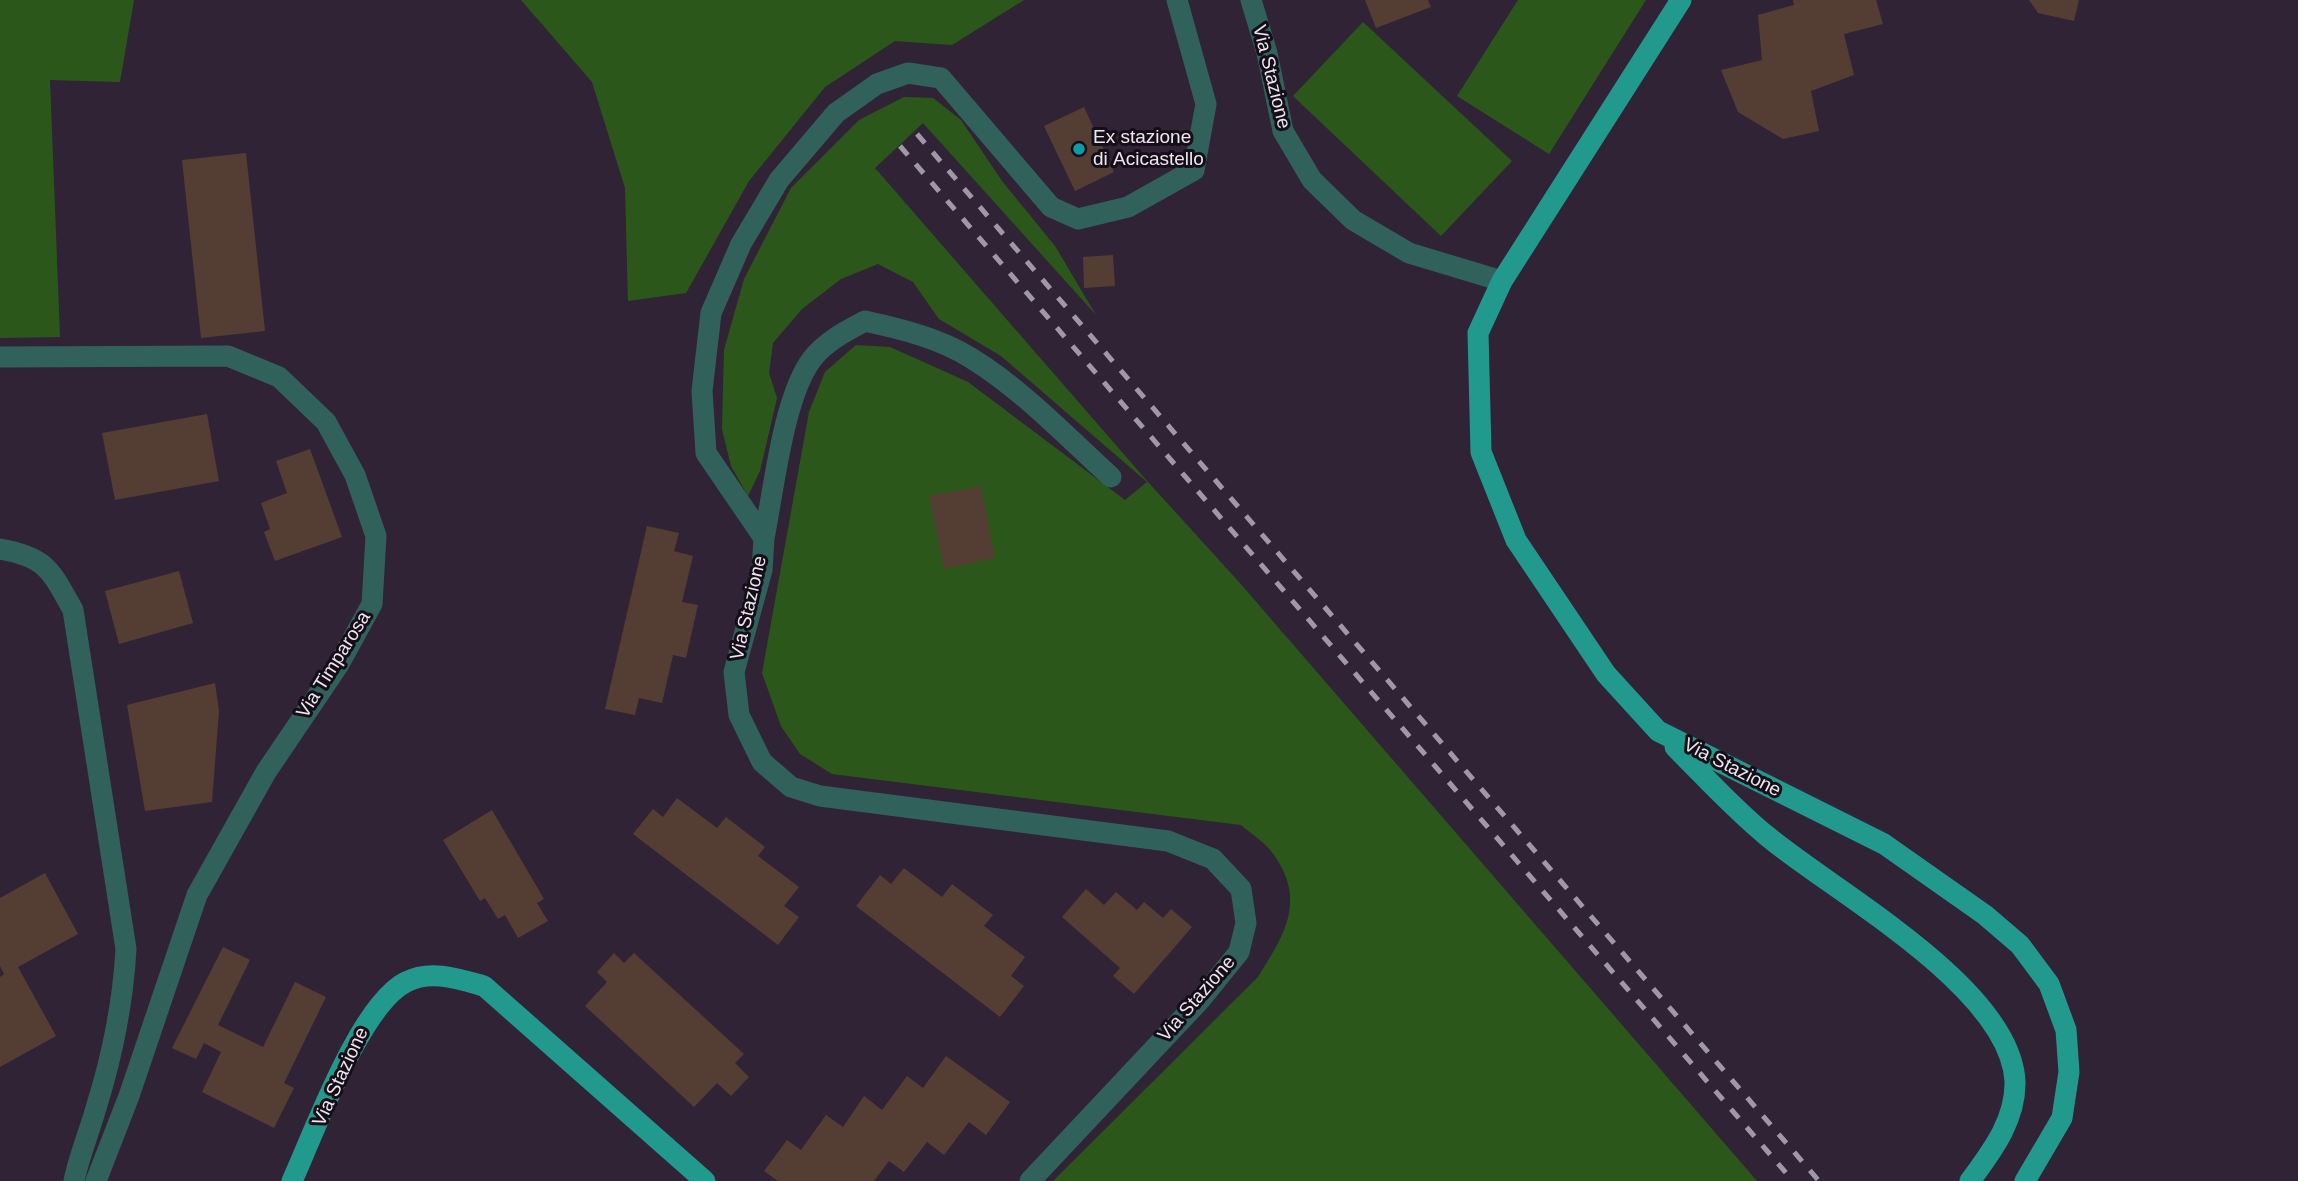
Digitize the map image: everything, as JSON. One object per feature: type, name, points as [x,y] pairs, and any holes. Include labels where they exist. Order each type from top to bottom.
[{"type":"main road","name":"Via Stazione","points":[[1681,0],[1502,281],[1478,333],[1481,452],[1516,540],[1606,674],[1658,731],[1884,844],[1985,915],[2020,945],[2049,984],[2066,1030],[2069,1072],[2062,1118],[2027,1178]]},
{"type":"main road","points":[[1658,731],[1766,836],[1922,951],[1976,1000],[1993,1023],[2015,1079],[2013,1108],[1995,1148],[1970,1181]]},
{"type":"main road","name":"Via Stazione","points":[[292,1181],[366,1022],[405,982],[439,974],[484,986],[705,1181]]},
{"type":"street","name":"Via Stazione","points":[[1030,1181],[1201,999],[1239,952],[1246,923],[1241,889],[1213,859],[1168,841],[820,796],[791,787],[762,762],[739,715],[734,672],[762,570],[764,538],[706,453],[702,391],[711,313],[741,243],[779,180],[836,113],[877,84],[908,73],[941,78],[1051,207],[1078,219],[1128,207],[1194,170],[1206,104],[1177,0]]},
{"type":"street","name":"Via Stazione","points":[[1251,0],[1267,53],[1283,131],[1312,180],[1353,220],[1409,253],[1502,281]]},
{"type":"street","points":[[764,538],[791,404],[812,360],[837,337],[865,321],[913,331],[971,357],[1026,400],[1111,477]]},
{"type":"street","name":"Via Timparosa","points":[[0,357],[228,356],[279,377],[326,422],[355,475],[376,536],[372,604],[339,664],[266,772],[197,895],[129,1096],[96,1181]]},
{"type":"street","points":[[0,550],[24,554],[51,570],[73,610],[126,949],[124,989],[96,1108],[79,1157],[74,1181]]},
{"type":"green space","points":[[0,0],[134,0],[120,82],[50,80],[60,337],[0,338]]},
{"type":"green space","points":[[521,0],[1024,0],[952,45],[895,41],[825,87],[749,181],[686,293],[628,301],[625,188],[592,82]]},
{"type":"green space","points":[[1518,0],[1646,0],[1549,154],[1457,96]]},
{"type":"green space","points":[[1363,22],[1512,161],[1441,236],[1293,96]]},
{"type":"green space","points":[[904,97],[933,98],[961,120],[1002,181],[1055,246],[1096,315],[923,123],[875,168],[1148,482],[1239,582],[1757,1181],[1053,1181],[1258,977],[1284,931],[1290,901],[1288,885],[1282,868],[1271,851],[1241,825],[832,774],[800,754],[781,726],[762,673],[809,412],[825,372],[856,345],[890,347],[968,382],[1125,500],[1147,482],[1001,356],[939,319],[913,282],[878,264],[841,279],[802,309],[773,343],[769,373],[777,398],[760,471],[748,496],[731,466],[722,429],[724,350],[744,279],[791,188],[859,120]]},
{"type":"building","points":[[1365,0],[1428,0],[1431,7],[1376,28]]},
{"type":"building","points":[[1793,0],[1876,0],[1883,24],[1844,34],[1854,75],[1811,91],[1819,131],[1783,139],[1738,112],[1721,70],[1762,60],[1758,15],[1794,5]]},
{"type":"building","points":[[2029,0],[2079,0],[2074,21],[2038,13]]},
{"type":"building","name":"Ex stazione di Acicastello","points":[[1084,107],[1114,172],[1075,191],[1044,126]]},
{"type":"building","points":[[246,153],[265,331],[201,338],[182,160]]},
{"type":"building","points":[[1113,255],[1115,286],[1084,288],[1083,257]]},
{"type":"building","points":[[207,414],[219,481],[115,500],[102,433]]},
{"type":"building","points":[[310,449],[342,537],[275,561],[264,532],[270,529],[261,503],[287,493],[276,461]]},
{"type":"building","points":[[981,486],[995,558],[944,569],[929,496]]},
{"type":"building","points":[[647,526],[679,533],[674,551],[693,556],[682,602],[698,605],[686,658],[673,655],[662,703],[639,698],[635,715],[605,709]]},
{"type":"building","points":[[179,571],[193,623],[119,644],[105,591]]},
{"type":"building","points":[[215,683],[219,711],[212,802],[145,811],[127,705]]},
{"type":"building","points":[[677,798],[717,828],[726,817],[765,847],[758,856],[799,887],[784,906],[799,917],[778,945],[633,834],[653,809],[663,817]]},
{"type":"building","points":[[492,810],[544,899],[537,903],[548,921],[518,938],[505,915],[498,919],[485,898],[480,901],[443,840]]},
{"type":"building","points":[[904,868],[942,897],[952,884],[993,915],[984,926],[1025,957],[1011,976],[1024,986],[1000,1017],[856,906],[880,875],[891,884]]},
{"type":"building","points":[[45,873],[78,934],[18,967],[56,1036],[0,1067],[0,977],[4,974],[0,966],[0,898]]},
{"type":"building","points":[[1086,889],[1104,905],[1116,892],[1137,910],[1144,902],[1163,918],[1171,909],[1192,927],[1134,994],[1113,976],[1120,968],[1062,917]]},
{"type":"building","points":[[223,947],[250,960],[218,1025],[263,1047],[295,982],[326,997],[284,1083],[294,1088],[274,1128],[202,1092],[221,1052],[204,1043],[196,1059],[172,1048]]},
{"type":"building","points":[[614,953],[624,963],[634,953],[744,1054],[735,1063],[749,1077],[731,1096],[717,1083],[694,1107],[585,1006],[607,982],[597,972]]},
{"type":"building","points":[[946,1056],[1010,1102],[986,1135],[969,1122],[944,1155],[927,1142],[904,1172],[889,1161],[874,1181],[778,1181],[764,1171],[787,1140],[801,1150],[826,1115],[843,1127],[864,1096],[882,1110],[907,1076],[923,1088]]},
{"type":"railway","points":[[917,134],[1819,1181]]},
{"type":"railway","points":[[900,146],[1793,1181]]},
{"type":"place","name":"Ex stazione di Acicastello","points":[[1079,149]]}]
